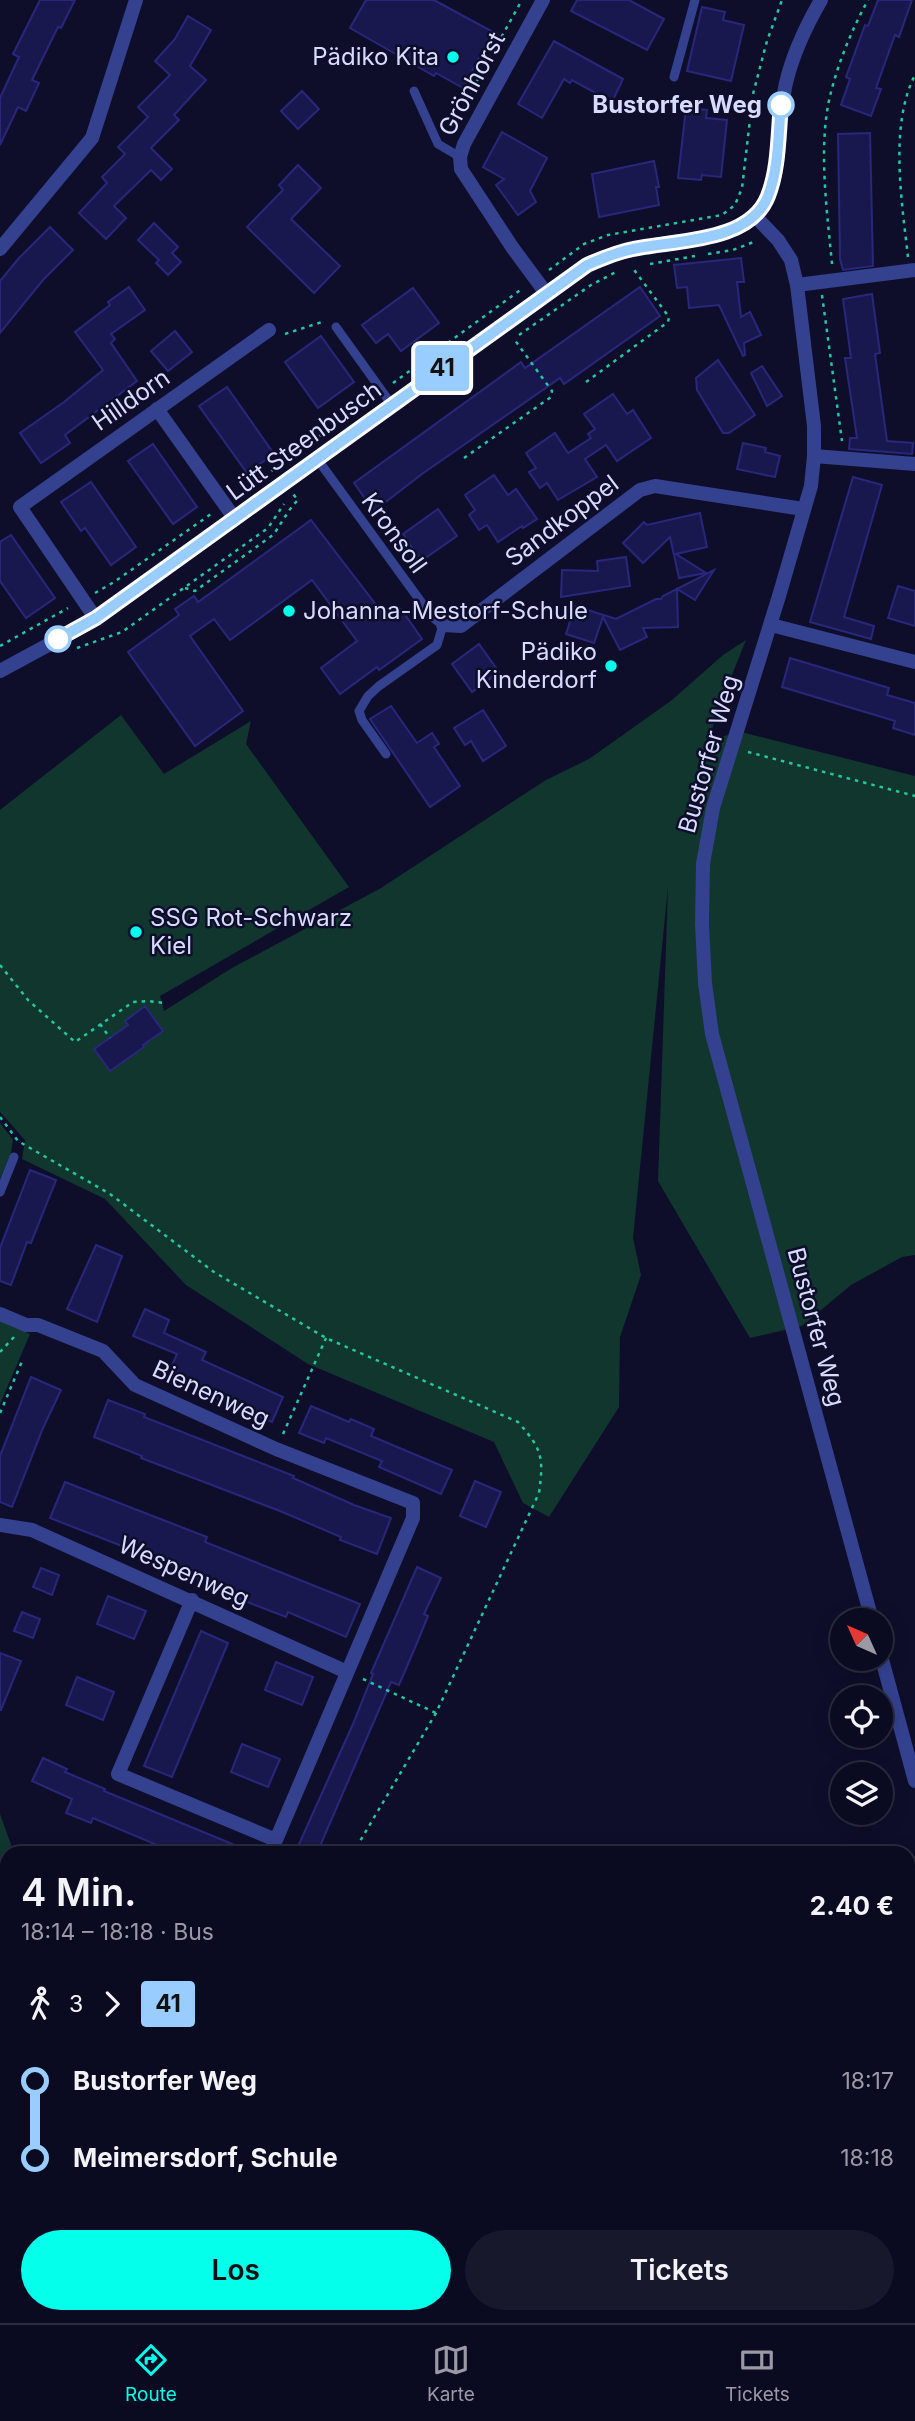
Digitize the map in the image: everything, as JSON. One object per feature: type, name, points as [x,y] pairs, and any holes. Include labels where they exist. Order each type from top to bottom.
[{"type":"street","points":[[0,249],[92,138],[136,0]]},
{"type":"street","name":"Grönhorst","points":[[542,0],[464,144],[460,157],[461,169],[546,293]]},
{"type":"street","points":[[754,215],[768,199],[776,169],[781,105],[795,51],[821,0]]},
{"type":"street","name":"Bustorfer Weg","points":[[754,215],[791,260],[797,285],[814,426],[814,456],[811,486],[771,625],[713,808],[704,864],[702,924],[705,983],[712,1034],[869,1608]]},
{"type":"street","name":"Lütt Steenbusch","points":[[0,671],[96,618],[587,265],[612,254],[716,235],[738,227],[754,215]]},
{"type":"street","points":[[797,285],[912,271]]},
{"type":"street","name":"Hilldorn","points":[[83,600],[20,507],[269,330]]},
{"type":"street","points":[[157,409],[235,519]]},
{"type":"street","points":[[814,456],[915,464]]},
{"type":"street","name":"Sandkoppel","points":[[443,625],[461,626],[640,490],[655,486],[803,509]]},
{"type":"street","points":[[83,600],[96,618]]},
{"type":"street","points":[[771,625],[915,662]]},
{"type":"street","name":"Bienenweg","points":[[0,1314],[26,1325],[38,1325],[103,1351],[135,1385],[276,1449],[412,1503],[413,1518],[347,1672]]},
{"type":"street","name":"Wespenweg","points":[[0,1525],[32,1530],[347,1672]]},
{"type":"street","points":[[192,1600],[118,1773],[276,1840],[347,1672]]},
{"type":"street","points":[[885,1671],[915,1781]]},
{"type":"lane","points":[[674,77],[695,0]]},
{"type":"lane","points":[[414,91],[438,144],[460,157]]},
{"type":"lane","points":[[337,327],[392,405]]},
{"type":"lane","name":"Kronsoll","points":[[317,460],[432,617],[443,625]]},
{"type":"lane","points":[[386,754],[362,720],[359,710],[379,686],[437,645],[443,625]]},
{"type":"lane","points":[[0,1192],[14,1157]]},
{"type":"path","points":[[0,646],[114,582],[225,505],[584,244],[608,234],[722,215],[735,205],[742,188],[753,94],[766,41],[782,0]]},
{"type":"path","points":[[845,458],[827,282],[825,142],[830,97],[853,31],[868,0]]},
{"type":"path","points":[[912,271],[898,169],[904,107],[915,75]]},
{"type":"path","points":[[586,382],[668,322],[669,317],[632,267],[733,250],[757,241],[768,230]]},
{"type":"path","points":[[464,458],[551,397],[552,391],[514,339],[591,285],[619,270]]},
{"type":"path","points":[[269,330],[280,334],[293,333],[325,321],[332,322],[337,327]]},
{"type":"path","points":[[71,650],[122,632],[268,528],[277,512],[294,495],[298,500],[288,510],[273,535],[195,591],[185,588]]},
{"type":"path","points":[[731,748],[915,796]]},
{"type":"path","points":[[0,965],[28,1000],[75,1042],[133,1002],[148,1000],[164,1003]]},
{"type":"path","points":[[100,1024],[110,1038]]},
{"type":"path","points":[[0,1116],[18,1142],[110,1194],[214,1272],[326,1338],[518,1422],[536,1443],[542,1470],[539,1493],[436,1713],[357,1846]]},
{"type":"path","points":[[0,1352],[26,1325]]},
{"type":"path","points":[[276,1449],[326,1338]]},
{"type":"path","points":[[0,1413],[23,1359]]},
{"type":"path","points":[[347,1672],[436,1713]]},
{"type":"green space","points":[[746,640],[717,712],[708,743],[737,731],[915,776],[915,1255],[902,1257],[851,1285],[802,1326],[750,1338],[658,1181],[668,887],[633,1238],[641,1275],[620,1337],[619,1407],[549,1517],[523,1503],[494,1442],[308,1364],[186,1285],[105,1199],[22,1159],[25,1140],[0,1112],[0,810],[121,715],[164,774],[251,721],[246,744],[349,887],[160,996],[164,1011],[232,968],[381,888],[546,780],[589,759],[672,700],[723,655]]},
{"type":"green space","points":[[0,1123],[13,1140],[11,1153],[0,1179]]},
{"type":"green space","points":[[0,1321],[30,1334],[0,1404]]},
{"type":"green space","points":[[0,1814],[11,1846],[0,1846]]},
{"type":"building","points":[[40,0],[75,0],[61,28],[58,27],[32,80],[39,83],[26,111],[18,107],[0,145],[0,98],[19,57],[13,54]]},
{"type":"building","points":[[366,0],[434,0],[493,32],[463,88],[436,73],[434,76],[350,28]]},
{"type":"building","points":[[577,0],[629,0],[664,19],[647,50],[571,11]]},
{"type":"building","points":[[878,0],[912,0],[899,37],[895,35],[876,88],[881,89],[871,116],[841,105],[850,79],[846,77],[865,25],[868,26]]},
{"type":"building","points":[[702,7],[725,12],[723,20],[744,25],[731,81],[687,71]]},
{"type":"building","points":[[188,16],[211,30],[190,66],[206,80],[174,115],[179,120],[151,148],[172,169],[161,180],[151,170],[114,206],[126,218],[106,239],[79,213],[107,183],[102,177],[125,154],[118,147],[148,117],[138,107],[170,75],[155,61],[175,39]]},
{"type":"building","points":[[554,41],[623,79],[612,102],[572,80],[570,83],[564,79],[542,118],[518,104]]},
{"type":"building","points":[[302,91],[319,109],[298,129],[281,111]]},
{"type":"building","points":[[686,108],[707,110],[706,118],[727,120],[721,177],[702,175],[701,180],[678,178]]},
{"type":"building","points":[[502,132],[547,158],[530,191],[536,202],[518,215],[496,185],[504,179],[483,167]]},
{"type":"building","points":[[870,133],[873,266],[843,270],[840,259],[838,134]]},
{"type":"building","points":[[654,161],[659,205],[599,217],[592,174]]},
{"type":"building","points":[[298,165],[321,188],[291,219],[340,266],[314,293],[247,227],[283,190],[279,185]]},
{"type":"building","points":[[154,223],[178,247],[172,253],[181,262],[168,275],[156,263],[159,260],[138,240]]},
{"type":"building","points":[[50,227],[73,250],[43,280],[0,333],[0,281]]},
{"type":"building","points":[[741,258],[744,282],[737,282],[741,317],[750,312],[761,335],[744,343],[743,356],[719,305],[689,308],[687,287],[677,288],[674,265]]},
{"type":"building","points":[[129,287],[145,310],[111,334],[115,339],[111,343],[137,381],[65,435],[70,443],[41,463],[20,433],[103,370],[75,332]]},
{"type":"building","points":[[640,287],[660,316],[564,384],[560,378],[422,474],[374,511],[354,483],[521,362],[525,368]]},
{"type":"building","points":[[413,288],[439,323],[401,351],[388,334],[376,343],[362,325]]},
{"type":"building","points":[[872,294],[880,353],[875,354],[887,441],[913,443],[912,454],[849,449],[850,438],[857,438],[845,358],[851,358],[843,299]]},
{"type":"building","points":[[175,331],[192,352],[168,371],[151,351]]},
{"type":"building","points":[[321,336],[354,382],[318,408],[285,362]]},
{"type":"building","points":[[718,360],[755,415],[729,433],[723,433],[697,390],[696,378]]},
{"type":"building","points":[[762,366],[782,396],[767,406],[751,373]]},
{"type":"building","points":[[227,387],[274,454],[247,473],[199,406]]},
{"type":"building","points":[[613,394],[627,414],[633,410],[651,438],[617,461],[606,445],[585,459],[597,477],[558,500],[547,483],[540,488],[529,472],[536,468],[526,453],[555,433],[568,453],[591,438],[588,434],[595,429],[584,414]]},
{"type":"building","points":[[743,443],[766,448],[765,452],[780,456],[775,477],[737,469]]},
{"type":"building","points":[[153,444],[197,507],[173,524],[128,461]]},
{"type":"building","points":[[494,475],[508,495],[516,489],[537,519],[498,542],[487,525],[479,530],[469,515],[475,510],[465,495]]},
{"type":"building","points":[[853,477],[882,485],[844,617],[874,626],[871,639],[810,622]]},
{"type":"building","points":[[91,482],[136,547],[111,565],[85,528],[81,531],[61,502]]},
{"type":"building","points":[[438,509],[457,536],[421,561],[403,534]]},
{"type":"building","points":[[700,513],[707,547],[676,554],[706,573],[679,578],[670,537],[643,563],[623,543],[644,522],[647,525]]},
{"type":"building","points":[[311,520],[387,619],[401,609],[422,639],[340,694],[321,668],[357,641],[312,580],[230,640],[214,619],[190,636],[243,711],[195,746],[128,652],[179,615],[175,609],[194,596],[198,602]]},
{"type":"building","points":[[11,535],[55,598],[26,618],[0,581],[0,542]]},
{"type":"building","points":[[626,557],[630,586],[561,597],[562,570],[598,571],[597,561]]},
{"type":"building","points":[[714,570],[695,600],[677,589],[678,627],[643,628],[647,637],[620,650],[603,617],[594,643],[566,634],[575,606],[616,619],[661,599],[663,596]]},
{"type":"building","points":[[898,586],[915,591],[915,626],[888,618]]},
{"type":"building","points":[[479,644],[499,672],[472,692],[452,664]]},
{"type":"building","points":[[790,658],[889,688],[887,695],[915,703],[915,735],[893,728],[895,721],[782,687]]},
{"type":"building","points":[[391,706],[417,743],[432,733],[439,744],[434,747],[460,786],[430,807],[370,719]]},
{"type":"building","points":[[483,710],[506,746],[483,761],[471,741],[465,745],[454,728]]},
{"type":"building","points":[[145,1006],[163,1031],[110,1071],[94,1049],[128,1025],[125,1021]]},
{"type":"building","points":[[30,1170],[56,1180],[31,1243],[27,1242],[11,1285],[0,1281],[0,1248]]},
{"type":"building","points":[[96,1245],[122,1256],[97,1322],[67,1309]]},
{"type":"building","points":[[145,1309],[169,1320],[164,1333],[206,1352],[202,1360],[283,1397],[272,1422],[207,1394],[209,1390],[169,1372],[177,1354],[133,1336]]},
{"type":"building","points":[[31,1377],[61,1390],[12,1507],[0,1502],[0,1456]]},
{"type":"building","points":[[108,1400],[145,1414],[144,1417],[294,1476],[293,1478],[354,1505],[391,1518],[377,1554],[340,1540],[341,1537],[280,1511],[141,1458],[142,1456],[94,1437]]},
{"type":"building","points":[[311,1406],[374,1429],[371,1436],[452,1470],[441,1494],[379,1467],[382,1461],[326,1438],[324,1443],[299,1433]]},
{"type":"building","points":[[475,1481],[501,1492],[486,1527],[460,1516]]},
{"type":"building","points":[[65,1482],[207,1537],[205,1542],[360,1604],[346,1637],[288,1612],[286,1617],[250,1603],[198,1581],[199,1576],[50,1518]]},
{"type":"building","points":[[417,1567],[441,1578],[424,1614],[428,1616],[399,1685],[391,1682],[320,1846],[298,1846],[353,1724],[373,1674],[371,1673]]},
{"type":"building","points":[[41,1568],[59,1575],[52,1595],[33,1587]]},
{"type":"building","points":[[108,1596],[146,1611],[134,1639],[97,1624]]},
{"type":"building","points":[[22,1612],[40,1619],[33,1638],[14,1631]]},
{"type":"building","points":[[201,1631],[228,1643],[172,1777],[144,1766]]},
{"type":"building","points":[[0,1653],[21,1661],[1,1710],[0,1710]]},
{"type":"building","points":[[276,1662],[313,1677],[302,1705],[265,1690]]},
{"type":"building","points":[[77,1677],[114,1692],[103,1720],[66,1705]]},
{"type":"building","points":[[242,1744],[280,1759],[268,1787],[231,1772]]},
{"type":"building","points":[[43,1758],[67,1769],[65,1772],[105,1789],[104,1791],[237,1846],[159,1846],[93,1818],[91,1823],[66,1813],[72,1799],[32,1781]]},
{"type":"bus line","name":"41","points":[[58,639],[96,618],[587,265],[612,254],[716,235],[738,227],[754,215],[768,199],[776,169],[781,105]]},
{"type":"place","name":"Pädiko Kita","points":[[453,57]]},
{"type":"place","name":"Bustorfer Weg","points":[[781,105]]},
{"type":"place","name":"Johanna-Mestorf-Schule","points":[[289,611]]},
{"type":"place","name":"Pädiko Kinderdorf","points":[[611,666]]},
{"type":"place","name":"SSG Rot-Schwarz Kiel","points":[[136,932]]}]
